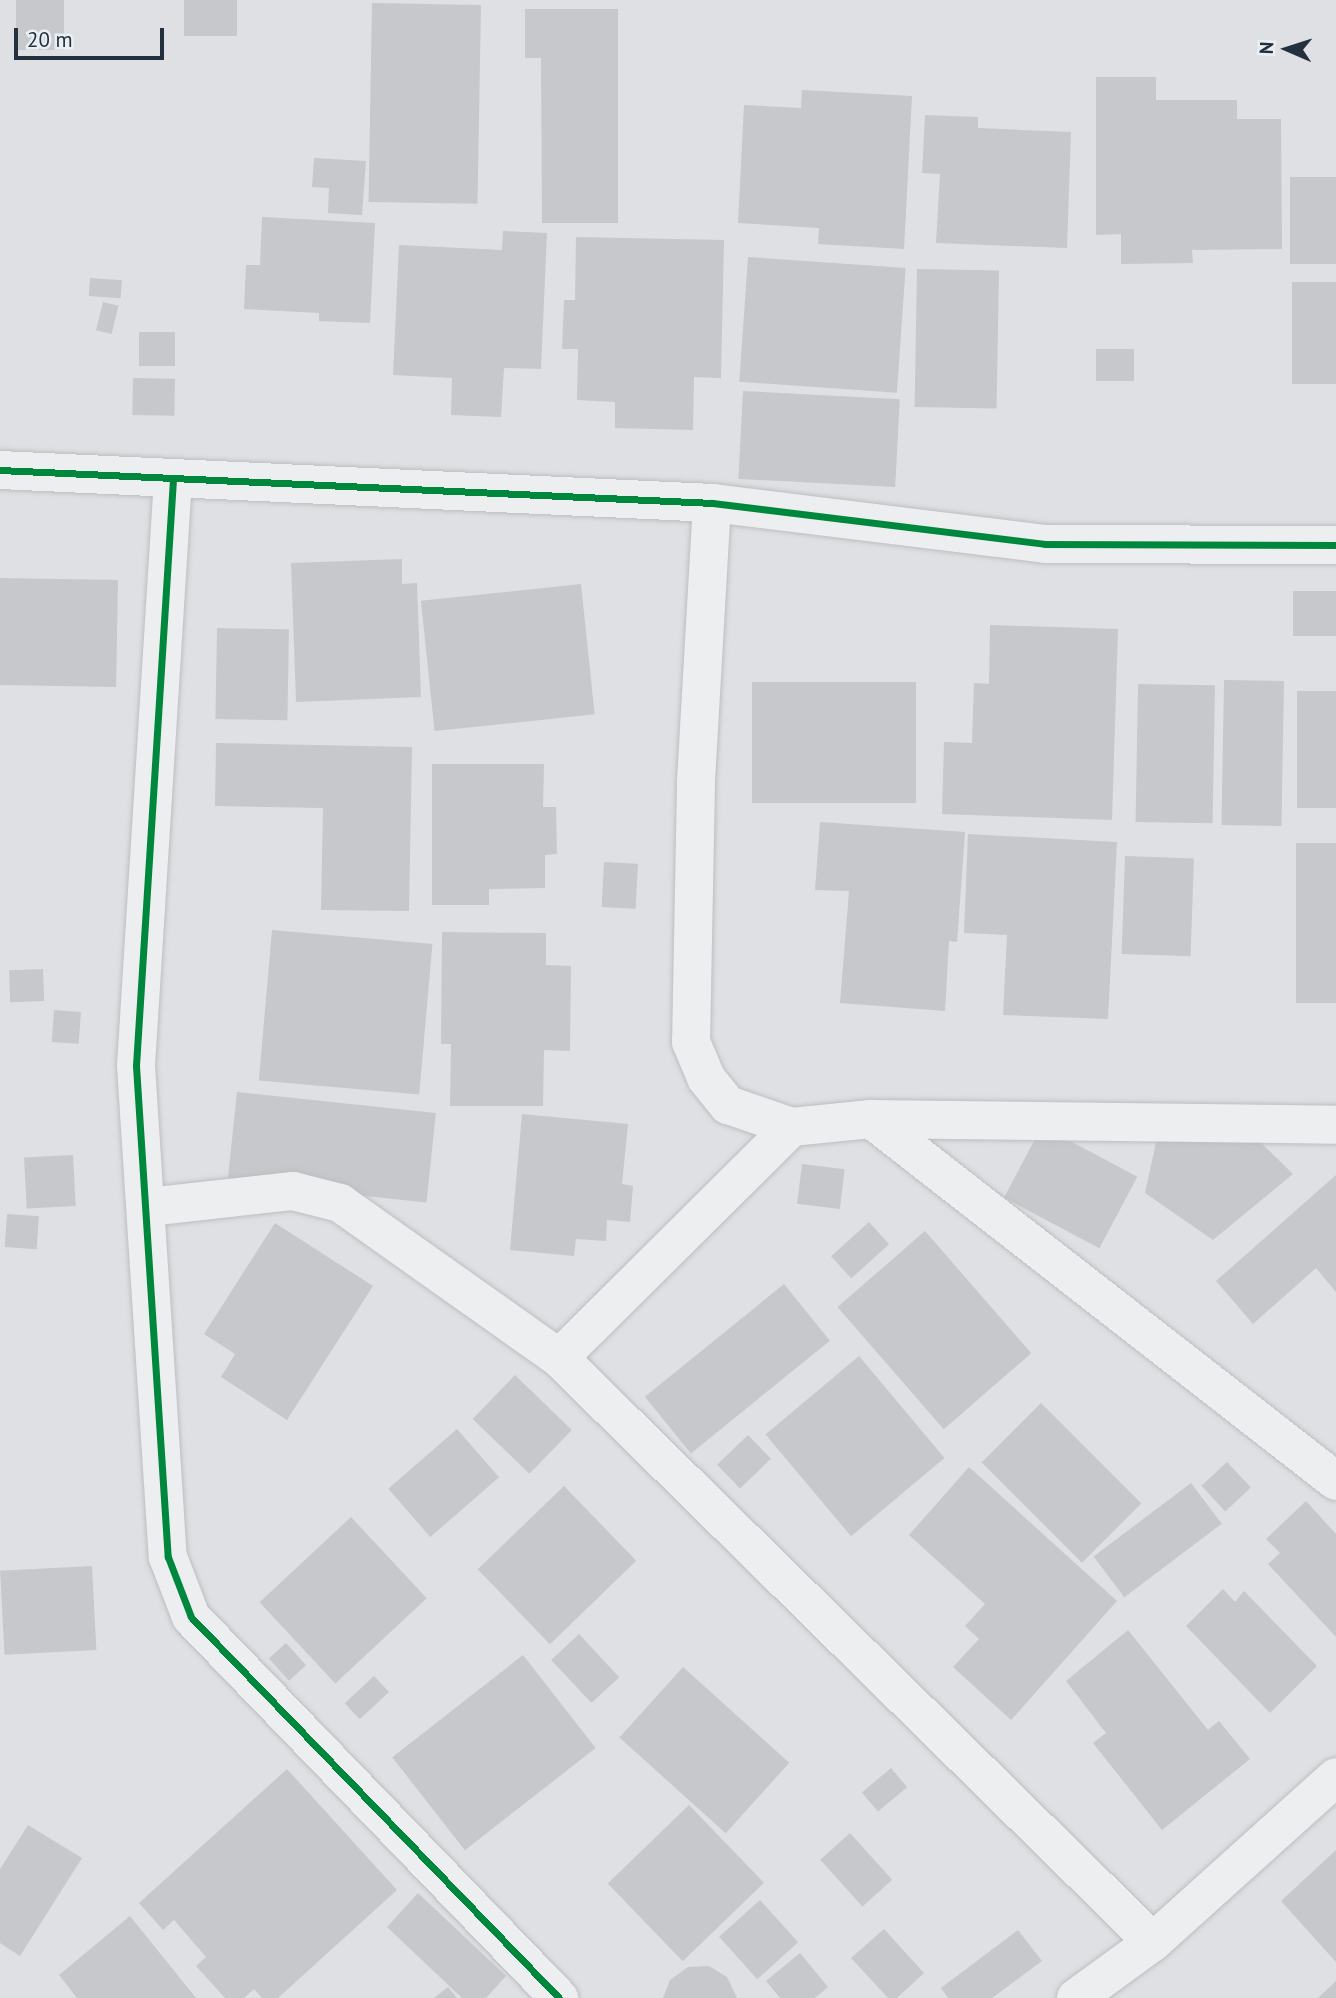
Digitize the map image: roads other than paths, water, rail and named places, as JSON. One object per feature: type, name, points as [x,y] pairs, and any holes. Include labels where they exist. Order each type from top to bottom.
[{"type":"street","points":[[0,470],[712,503],[1045,544],[1336,545]]},
{"type":"street","points":[[173,479],[136,1066],[148,1207],[156,1429],[168,1558],[191,1617],[559,1998]]},
{"type":"street","points":[[712,503],[696,784],[691,1042],[706,1078],[728,1105],[792,1127],[871,1119],[1336,1125]]},
{"type":"street","points":[[871,1119],[1336,1481]]},
{"type":"street","points":[[559,1358],[792,1127]]},
{"type":"street","points":[[148,1207],[293,1191],[340,1203],[559,1358],[1153,1941]]},
{"type":"street","points":[[1076,1998],[1153,1941],[1336,1777]]}]
